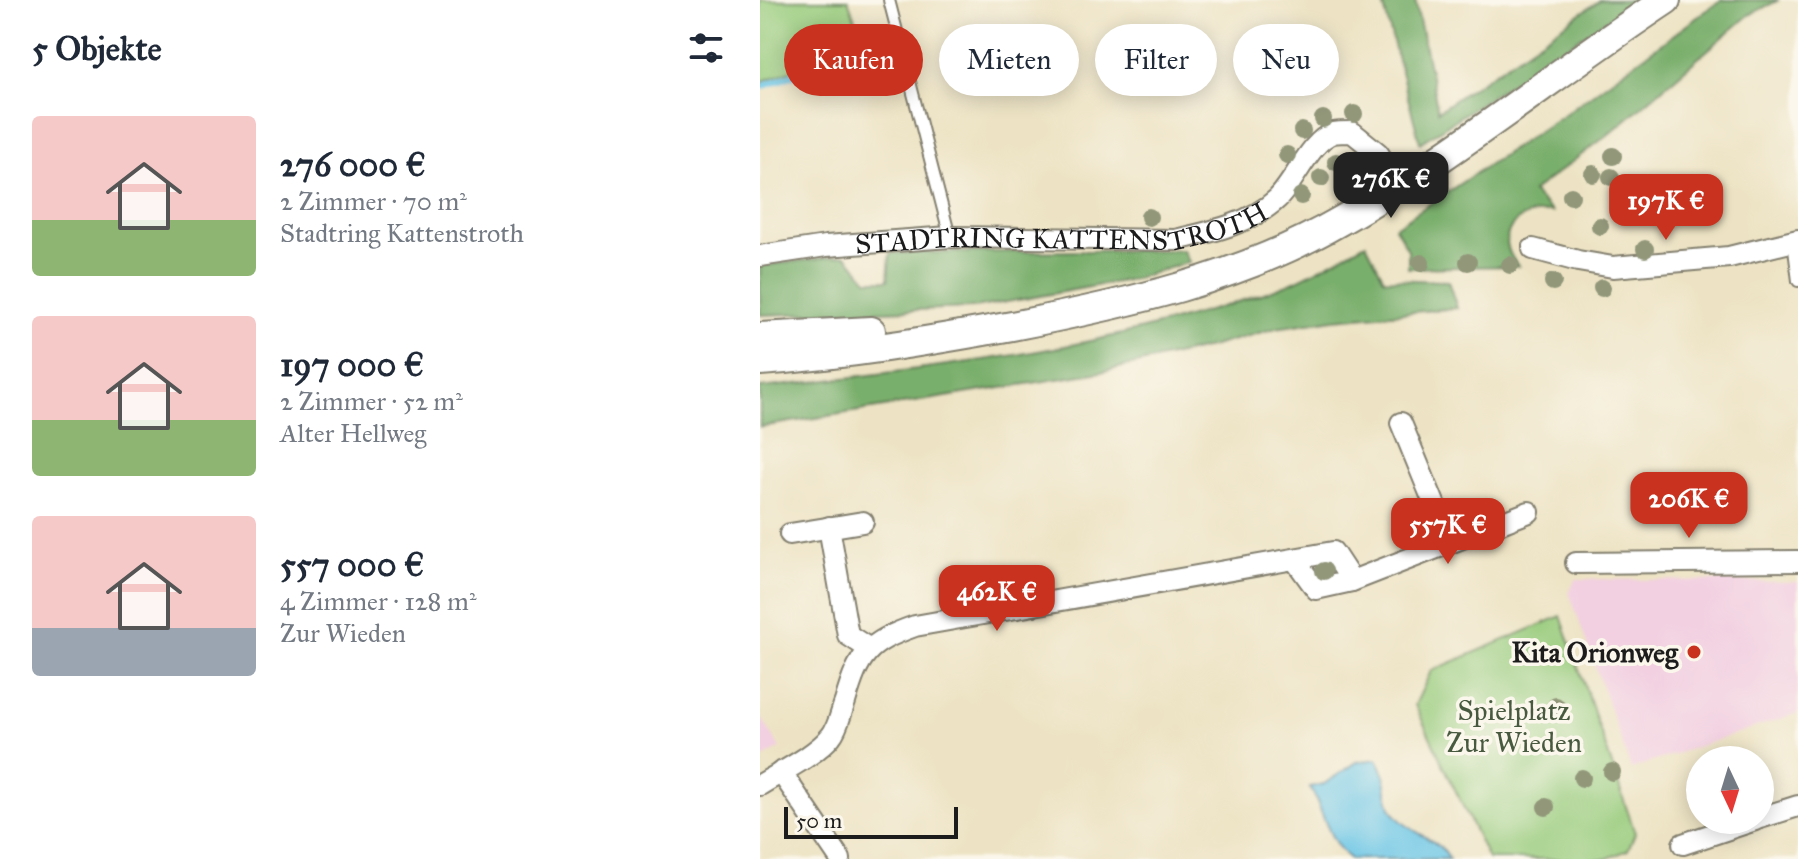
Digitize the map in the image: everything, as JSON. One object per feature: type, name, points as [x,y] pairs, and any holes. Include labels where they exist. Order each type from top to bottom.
[{"type":"main road","name":"STADTRING KATTENSTROTH","points":[[760,361],[932,341],[1059,317],[1130,302],[1277,253],[1339,222],[1475,136],[1666,0]]},
{"type":"main road","name":"STADTRING KATTENSTROTH","points":[[760,337],[1059,317]]},
{"type":"street","name":"STADTRING KATTENSTROTH","points":[[760,256],[826,246],[950,237],[1175,240],[1251,217],[1278,198],[1318,144],[1332,133],[1352,132],[1378,153],[1398,186]]},
{"type":"street","points":[[1533,249],[1613,267],[1729,257],[1795,240]]},
{"type":"street","points":[[1401,423],[1450,542]]},
{"type":"street","points":[[1295,560],[1316,589],[1352,581],[1529,512]]},
{"type":"street","points":[[790,534],[863,522]]},
{"type":"street","points":[[829,527],[848,635],[868,648]]},
{"type":"street","points":[[760,784],[832,736],[851,680],[868,648],[915,626],[1333,552],[1352,581]]},
{"type":"street","points":[[1576,563],[1798,561]]},
{"type":"street","points":[[781,772],[840,859]]},
{"type":"street","points":[[1774,814],[1798,806]]},
{"type":"street","points":[[1683,844],[1713,834]]},
{"type":"lane","points":[[889,0],[950,237]]},
{"type":"lane","points":[[1795,240],[1798,281]]},
{"type":"shaded area","name":"Kita Orionweg","points":[[1576,579],[1798,582],[1798,713],[1700,746],[1686,746],[1686,751],[1631,769],[1569,592]]},
{"type":"shaded area","points":[[760,715],[780,748],[760,760]]},
{"type":"green space","points":[[760,0],[848,0],[857,24],[784,24],[784,73],[760,82]]},
{"type":"green space","points":[[1382,0],[1415,0],[1438,111],[1600,0],[1637,0],[1420,143]]},
{"type":"green space","points":[[1721,0],[1779,0],[1749,15],[1609,134],[1532,192],[1552,212],[1528,215],[1512,226],[1507,244],[1518,266],[1408,268],[1408,250],[1395,227],[1566,113]]},
{"type":"green space","points":[[1366,243],[1384,279],[1448,281],[1457,308],[1334,319],[1276,328],[1101,372],[760,427],[760,388],[962,363],[1112,336],[1211,310],[1274,289]]},
{"type":"green space","points":[[1183,250],[1189,262],[1134,279],[974,308],[760,315],[760,266],[846,255],[868,280],[888,280],[890,253]]},
{"type":"green space","name":"Spielplatz Zur Wieden","points":[[1561,616],[1635,833],[1628,850],[1606,859],[1488,859],[1415,705],[1431,671]]},
{"type":"water","points":[[1377,759],[1395,814],[1438,846],[1449,859],[1350,859],[1336,844],[1310,787],[1324,784],[1357,762]]},
{"type":"waterway","points":[[760,87],[784,78]]},
{"type":"place","name":"Kita Orionweg","points":[[1694,652]]}]
